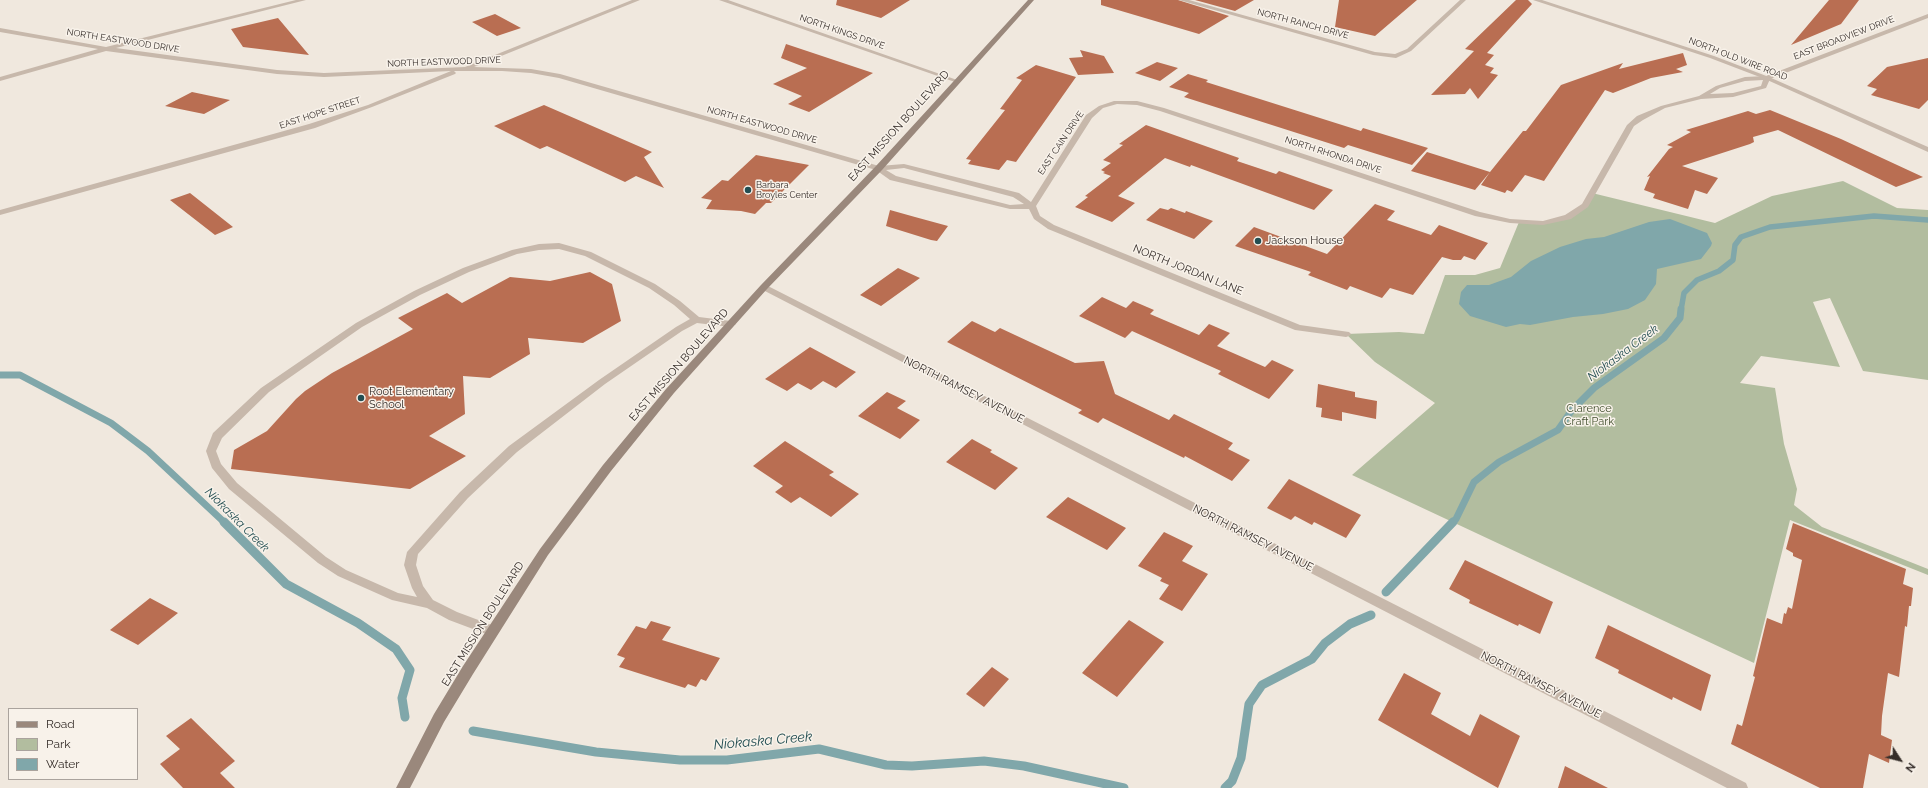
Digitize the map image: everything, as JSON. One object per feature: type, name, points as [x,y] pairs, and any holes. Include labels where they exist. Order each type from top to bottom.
[{"type":"main road","name":"EAST MISSION BOULEVARD","points":[[403,788],[439,718],[544,552],[573,510],[665,397],[764,287],[879,168],[1031,0]]},
{"type":"street","points":[[0,79],[106,49],[303,0]]},
{"type":"street","name":"EAST HOPE STREET","points":[[0,213],[312,126],[358,110],[637,0]]},
{"type":"street","name":"NORTH KINGS DRIVE","points":[[722,0],[957,81]]},
{"type":"street","name":"NORTH RANCH DRIVE","points":[[1182,0],[1375,54],[1396,56],[1409,50],[1463,0]]},
{"type":"street","name":"NORTH OLD WIRE ROAD","points":[[1538,0],[1712,57],[1767,78],[1928,150]]},
{"type":"street","name":"EAST BROADVIEW DRIVE","points":[[1701,97],[1718,87],[1745,79],[1767,78],[1928,16]]},
{"type":"street","name":"NORTH EASTWOOD DRIVE","points":[[0,30],[106,49],[277,72],[324,75],[461,69],[531,71],[560,76],[879,168]]},
{"type":"street","name":"EAST BROADVIEW DRIVE","points":[[1543,223],[1568,217],[1585,205],[1631,125],[1640,118],[1663,107],[1701,97],[1734,95],[1764,87],[1767,78]]},
{"type":"street","name":"NORTH RHONDA DRIVE","points":[[1116,102],[1137,103],[1162,109],[1478,214],[1510,221],[1543,223]]},
{"type":"street","name":"EAST CAIN DRIVE","points":[[1032,206],[1089,117],[1101,107],[1116,102]]},
{"type":"street","name":"NORTH JORDAN LANE","points":[[879,168],[904,166],[1016,195],[1032,206],[1038,217],[1051,227],[1298,328],[1346,334]]},
{"type":"street","points":[[879,168],[892,178],[1010,207],[1032,206]]},
{"type":"street","points":[[493,632],[452,616],[429,604],[396,597],[342,573],[322,560],[233,486],[216,465],[211,451],[217,436],[265,390],[359,326],[424,290],[466,270],[515,252],[539,247],[559,246],[588,254],[652,286],[677,303],[696,320]]},
{"type":"street","name":"NORTH RAMSEY AVENUE","points":[[764,287],[1742,788]]},
{"type":"street","points":[[429,604],[418,588],[410,565],[412,552],[464,495],[513,449],[672,333],[696,320],[731,324]]},
{"type":"green space","name":"Clarence Craft Park","points":[[1843,181],[1897,208],[1928,210],[1928,380],[1863,371],[1830,298],[1813,302],[1840,367],[1761,356],[1740,383],[1775,388],[1784,444],[1797,489],[1794,505],[1822,527],[1928,569],[1928,575],[1790,520],[1754,663],[1352,475],[1435,403],[1375,362],[1346,334],[1399,332],[1424,334],[1445,275],[1475,275],[1500,268],[1519,222],[1543,223],[1568,217],[1585,205],[1592,193],[1715,223],[1772,196]]},
{"type":"water","points":[[1670,219],[1707,233],[1712,243],[1711,246],[1701,259],[1657,269],[1656,284],[1645,300],[1628,309],[1530,325],[1520,324],[1506,327],[1470,316],[1459,304],[1461,292],[1467,285],[1489,285],[1511,277],[1531,261],[1560,247],[1586,239],[1604,237],[1649,222]]},
{"type":"building","points":[[837,0],[910,0],[881,18],[836,5]]},
{"type":"building","points":[[1101,0],[1178,0],[1229,16],[1199,34],[1101,5]]},
{"type":"building","points":[[1195,0],[1254,0],[1235,11]]},
{"type":"building","points":[[1339,0],[1417,0],[1375,36],[1335,27]]},
{"type":"building","points":[[1516,0],[1528,0],[1532,4],[1487,53],[1494,55],[1485,65],[1494,68],[1490,73],[1498,75],[1478,99],[1470,88],[1465,94],[1431,95],[1474,51],[1465,49]]},
{"type":"building","points":[[1829,0],[1859,0],[1841,24],[1791,45]]},
{"type":"building","points":[[495,14],[521,28],[497,36],[472,22]]},
{"type":"building","points":[[278,18],[309,55],[243,47],[231,29]]},
{"type":"building","points":[[786,44],[873,73],[809,112],[788,104],[802,96],[773,84],[807,68],[781,58]]},
{"type":"building","points":[[1080,50],[1104,56],[1114,73],[1078,75],[1069,58],[1083,57]]},
{"type":"building","points":[[1683,53],[1687,65],[1676,69],[1683,72],[1651,78],[1613,93],[1605,90],[1544,181],[1525,175],[1512,192],[1507,190],[1505,193],[1481,185],[1523,131],[1526,131],[1561,85],[1623,63],[1619,69]]},
{"type":"building","points":[[1928,58],[1928,100],[1919,109],[1871,95],[1877,89],[1867,86],[1887,67]]},
{"type":"building","points":[[1157,62],[1178,68],[1160,81],[1135,73]]},
{"type":"building","points":[[1036,65],[1076,77],[1016,162],[1007,160],[999,170],[968,164],[971,160],[966,159],[1005,110],[1000,109],[1022,80],[1016,78]]},
{"type":"building","points":[[1188,74],[1208,80],[1206,82],[1361,131],[1363,128],[1428,148],[1412,165],[1348,145],[1344,148],[1184,97],[1189,93],[1169,87]]},
{"type":"building","points":[[192,92],[230,100],[204,114],[165,106]]},
{"type":"building","points":[[544,105],[652,152],[644,157],[664,188],[636,176],[625,182],[547,146],[540,149],[494,126]]},
{"type":"building","points":[[1770,110],[1841,139],[1923,177],[1896,187],[1778,130],[1753,137],[1754,142],[1750,144],[1682,166],[1718,178],[1707,194],[1695,190],[1688,209],[1653,198],[1655,194],[1644,190],[1650,176],[1647,177],[1669,149],[1673,147],[1667,145],[1691,132],[1686,130],[1748,111],[1756,114]]},
{"type":"building","points":[[1146,125],[1239,158],[1237,161],[1276,174],[1279,171],[1333,190],[1314,210],[1191,165],[1190,167],[1165,158],[1118,196],[1135,203],[1112,222],[1075,207],[1088,197],[1085,196],[1111,176],[1103,173],[1105,172],[1101,170],[1111,163],[1103,160],[1123,145],[1119,144]]},
{"type":"building","points":[[1427,152],[1490,172],[1475,190],[1411,171]]},
{"type":"building","name":"Barbara Broyles Center","points":[[756,155],[809,165],[771,203],[766,203],[755,214],[741,211],[706,209],[712,200],[701,198],[722,180],[728,181]]},
{"type":"building","points":[[190,193],[233,227],[215,235],[170,200]]},
{"type":"building","points":[[1375,204],[1395,211],[1387,220],[1431,235],[1439,225],[1488,243],[1475,260],[1464,256],[1461,260],[1453,260],[1442,257],[1413,295],[1390,288],[1382,298],[1350,286],[1347,290],[1308,275],[1311,272],[1235,246],[1254,227],[1327,254]]},
{"type":"building","points":[[1160,208],[1168,210],[1171,208],[1185,213],[1186,211],[1213,221],[1194,239],[1146,220]]},
{"type":"building","points":[[890,210],[948,226],[937,241],[931,240],[886,226]]},
{"type":"building","points":[[898,268],[920,278],[881,306],[860,295]]},
{"type":"building","points":[[590,272],[612,284],[621,321],[583,343],[528,338],[530,354],[490,378],[463,376],[465,414],[429,436],[466,456],[410,489],[231,469],[234,450],[267,431],[305,391],[332,373],[413,329],[398,318],[447,293],[462,303],[510,277],[550,281]]},
{"type":"building","points":[[1102,297],[1126,308],[1133,301],[1154,310],[1150,314],[1199,335],[1209,324],[1230,333],[1217,346],[1265,367],[1272,360],[1294,370],[1269,399],[1218,374],[1221,371],[1132,331],[1125,338],[1079,316]]},
{"type":"building","points":[[972,321],[995,332],[1000,328],[1075,363],[1104,361],[1115,394],[1169,420],[1174,414],[1233,443],[1228,449],[1250,460],[1232,481],[1185,456],[1184,458],[1103,418],[1098,423],[1078,413],[1082,410],[947,342]]},
{"type":"building","points":[[810,347],[856,372],[836,388],[823,381],[811,390],[798,383],[787,391],[765,379]]},
{"type":"building","points":[[1318,384],[1355,392],[1355,397],[1377,401],[1376,419],[1342,412],[1342,421],[1321,417],[1322,408],[1316,407]]},
{"type":"building","points":[[887,392],[906,401],[897,408],[920,420],[900,439],[858,416]]},
{"type":"building","points":[[972,439],[992,450],[990,452],[1018,468],[995,490],[946,462]]},
{"type":"building","points":[[785,441],[834,472],[829,475],[859,494],[831,517],[800,497],[791,503],[775,492],[783,486],[753,466]]},
{"type":"building","points":[[1289,479],[1361,515],[1346,538],[1314,522],[1312,525],[1295,516],[1291,520],[1267,508]]},
{"type":"building","points":[[1068,497],[1126,528],[1107,550],[1046,517]]},
{"type":"building","points":[[1793,523],[1906,569],[1903,584],[1913,588],[1911,606],[1909,606],[1907,627],[1905,626],[1899,677],[1888,673],[1882,716],[1881,735],[1892,740],[1889,763],[1869,754],[1863,788],[1820,788],[1731,744],[1737,724],[1742,726],[1755,677],[1753,676],[1767,618],[1782,624],[1784,613],[1786,614],[1788,607],[1792,609],[1802,560],[1793,556],[1793,553],[1786,549]]},
{"type":"building","points":[[1164,532],[1193,546],[1182,561],[1208,574],[1182,611],[1159,599],[1169,585],[1160,581],[1162,578],[1138,566]]},
{"type":"building","points":[[1465,560],[1553,602],[1540,634],[1519,624],[1518,626],[1469,603],[1470,600],[1449,589]]},
{"type":"building","points":[[150,598],[178,613],[138,645],[110,630]]},
{"type":"building","points":[[1129,620],[1164,642],[1117,697],[1082,673]]},
{"type":"building","points":[[651,621],[671,627],[662,640],[720,658],[706,681],[701,679],[696,687],[688,684],[685,688],[619,667],[625,658],[617,655],[636,626],[646,629]]},
{"type":"building","points":[[1608,625],[1711,675],[1701,711],[1673,697],[1672,700],[1618,673],[1619,670],[1595,658]]},
{"type":"building","points":[[992,667],[1009,679],[984,707],[966,694]]},
{"type":"building","points":[[1404,673],[1441,693],[1431,714],[1470,736],[1480,714],[1520,736],[1498,788],[1378,720]]},
{"type":"building","points":[[191,718],[235,761],[220,773],[235,788],[183,788],[160,764],[180,749],[166,736]]},
{"type":"building","points":[[1565,766],[1608,788],[1558,788]]},
{"type":"waterway","name":"Niokaska Creek","points":[[1681,310],[1684,293],[1697,280],[1719,271],[1733,260],[1735,245],[1741,237],[1770,227],[1874,216],[1928,220]]},
{"type":"waterway","name":"Niokaska Creek","points":[[1453,522],[1456,519],[1474,482],[1499,462],[1558,430],[1572,410],[1594,388],[1664,338],[1680,318],[1681,309]]},
{"type":"waterway","name":"Niokaska Creek","points":[[0,375],[20,375],[111,423],[148,451],[225,523]]},
{"type":"waterway","name":"Niokaska Creek","points":[[1386,592],[1453,522]]},
{"type":"waterway","name":"Niokaska Creek","points":[[225,523],[286,584],[358,623],[396,649],[410,670],[402,698],[405,717]]},
{"type":"waterway","name":"Niokaska Creek","points":[[1225,788],[1232,781],[1241,758],[1249,704],[1262,685],[1312,659],[1325,643],[1350,624],[1371,615]]},
{"type":"waterway","name":"Niokaska Creek","points":[[473,731],[596,752],[680,760],[727,760],[819,749],[886,765],[912,766],[984,761],[1024,766],[1124,788]]},
{"type":"place","name":"Barbara Broyles Center","points":[[748,190]]},
{"type":"place","name":"Jackson House","points":[[1258,241]]},
{"type":"place","name":"Root Elementary School","points":[[361,398]]}]
